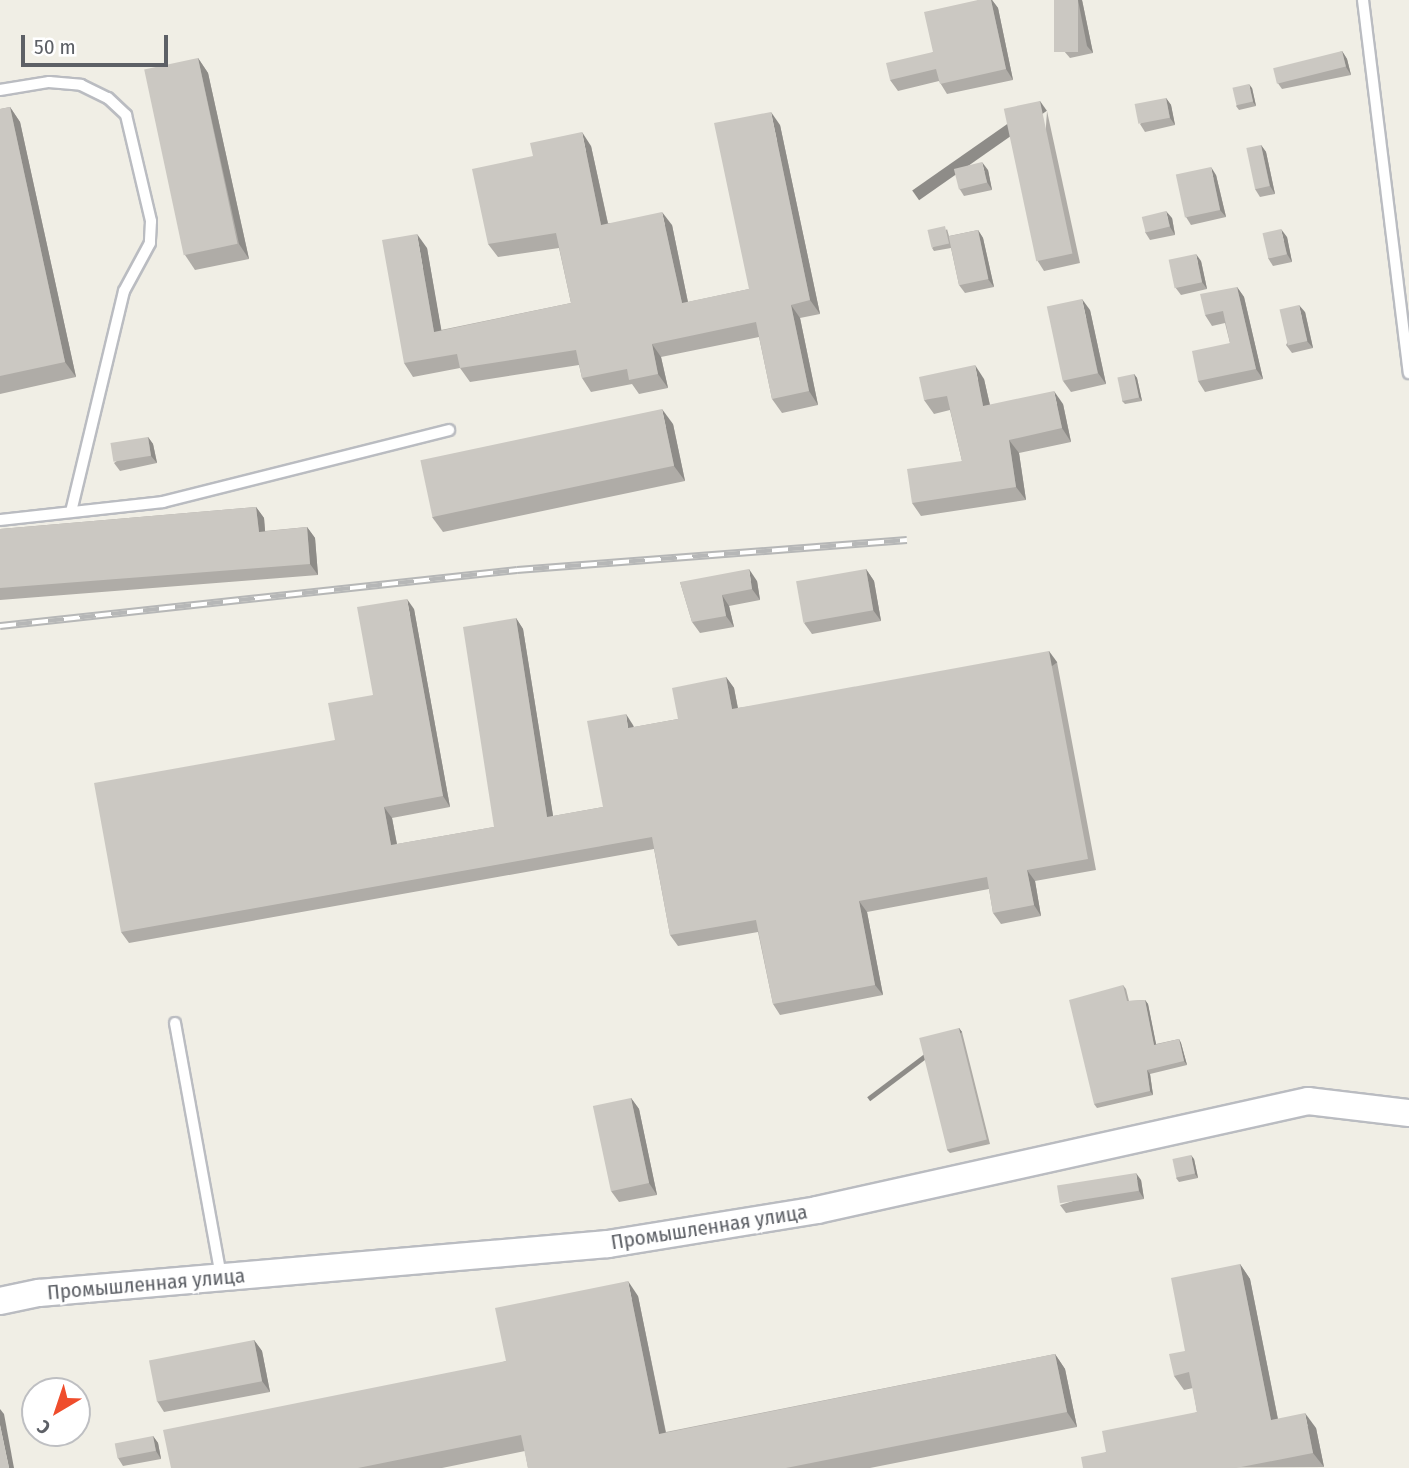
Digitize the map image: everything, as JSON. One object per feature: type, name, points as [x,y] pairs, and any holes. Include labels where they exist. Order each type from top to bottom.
[{"type":"street","name":"Промышленная улица","points":[[0,1301],[221,1277],[608,1244],[817,1210],[1308,1101],[1409,1113]]},
{"type":"lane","points":[[1363,0],[1409,373]]},
{"type":"lane","points":[[0,90],[49,82],[81,85],[108,98],[126,115],[151,221],[150,243],[124,291],[71,512]]},
{"type":"lane","points":[[0,520],[163,502],[449,430]]},
{"type":"lane","points":[[175,1023],[221,1277]]},
{"type":"building","points":[[978,0],[991,0],[1006,69],[940,84],[936,69],[890,80],[886,63],[933,52],[924,12]]},
{"type":"building","points":[[1054,0],[1078,0],[1078,52],[1054,52]]},
{"type":"building","points":[[1342,51],[1346,67],[1277,84],[1273,68]]},
{"type":"building","points":[[198,58],[238,244],[184,255],[144,69]]},
{"type":"building","points":[[1249,84],[1253,102],[1236,105],[1232,88]]},
{"type":"building","points":[[1166,98],[1170,118],[1138,124],[1135,104]]},
{"type":"building","points":[[1040,101],[1072,254],[1036,261],[1004,109]]},
{"type":"building","points":[[10,107],[65,362],[0,376],[0,109]]},
{"type":"building","points":[[771,112],[810,300],[791,305],[809,391],[772,399],[756,322],[652,344],[658,374],[629,380],[627,369],[582,378],[576,350],[460,368],[457,354],[404,363],[382,240],[417,234],[434,332],[571,303],[556,233],[488,244],[472,169],[533,156],[530,143],[582,132],[601,225],[662,212],[682,303],[749,289],[714,123]]},
{"type":"building","points":[[1261,145],[1270,186],[1255,189],[1246,148]]},
{"type":"building","points":[[982,162],[987,182],[959,189],[954,169]]},
{"type":"building","points":[[1211,167],[1220,210],[1185,218],[1176,174]]},
{"type":"building","points":[[1166,211],[1170,227],[1146,233],[1142,217]]},
{"type":"building","points":[[945,226],[949,244],[932,248],[927,230]]},
{"type":"building","points":[[1281,229],[1287,254],[1268,259],[1262,233]]},
{"type":"building","points":[[978,230],[988,279],[959,285],[949,236]]},
{"type":"building","points":[[1196,254],[1202,282],[1175,288],[1169,260]]},
{"type":"building","points":[[1237,287],[1256,369],[1198,381],[1192,351],[1230,343],[1223,311],[1205,315],[1200,294]]},
{"type":"building","points":[[1082,299],[1098,373],[1063,381],[1047,306]]},
{"type":"building","points":[[1299,305],[1307,341],[1288,346],[1280,309]]},
{"type":"building","points":[[975,365],[983,406],[1054,391],[1062,428],[1009,440],[1016,487],[912,503],[907,469],[962,461],[947,396],[924,400],[919,377]]},
{"type":"building","points":[[1134,374],[1139,397],[1122,401],[1117,378]]},
{"type":"building","points":[[662,409],[674,466],[432,517],[420,460]]},
{"type":"building","points":[[148,437],[151,456],[113,462],[110,443]]},
{"type":"building","points":[[256,507],[259,532],[307,527],[310,564],[0,588],[0,529]]},
{"type":"building","points":[[749,569],[752,589],[722,595],[726,616],[692,622],[680,582]]},
{"type":"building","points":[[866,569],[873,610],[803,623],[796,581]]},
{"type":"building","points":[[407,599],[443,796],[384,807],[391,845],[494,827],[463,627],[516,618],[547,817],[603,807],[587,721],[626,714],[628,728],[678,719],[672,688],[726,677],[732,709],[1049,651],[1088,859],[1027,870],[1034,905],[993,913],[987,877],[859,901],[875,985],[773,1004],[756,920],[670,935],[652,837],[121,932],[94,783],[335,740],[328,703],[373,695],[357,607]]},
{"type":"building","points":[[1123,985],[1127,1001],[1145,1000],[1154,1045],[1179,1039],[1184,1061],[1147,1070],[1150,1091],[1094,1104],[1069,1000]]},
{"type":"building","points":[[959,1028],[987,1140],[947,1150],[919,1038]]},
{"type":"building","points":[[631,1098],[649,1183],[611,1191],[593,1106]]},
{"type":"building","points":[[1191,1155],[1195,1174],[1176,1178],[1172,1159]]},
{"type":"building","points":[[1136,1173],[1139,1191],[1060,1203],[1057,1186]]},
{"type":"building","points":[[1240,1264],[1271,1420],[1305,1413],[1313,1453],[1236,1468],[1083,1468],[1081,1457],[1106,1452],[1102,1431],[1197,1412],[1189,1372],[1174,1376],[1169,1354],[1185,1351],[1171,1278]]},
{"type":"building","points":[[628,1281],[659,1434],[1055,1354],[1067,1412],[786,1468],[528,1468],[521,1435],[358,1468],[171,1468],[163,1430],[506,1361],[495,1308]]},
{"type":"building","points":[[254,1340],[262,1381],[157,1402],[149,1360]]},
{"type":"building","points":[[0,1425],[9,1468],[0,1468]]},
{"type":"building","points":[[153,1436],[156,1451],[118,1458],[115,1443]]},
{"type":"railway","points":[[0,626],[517,570],[907,540]]}]
